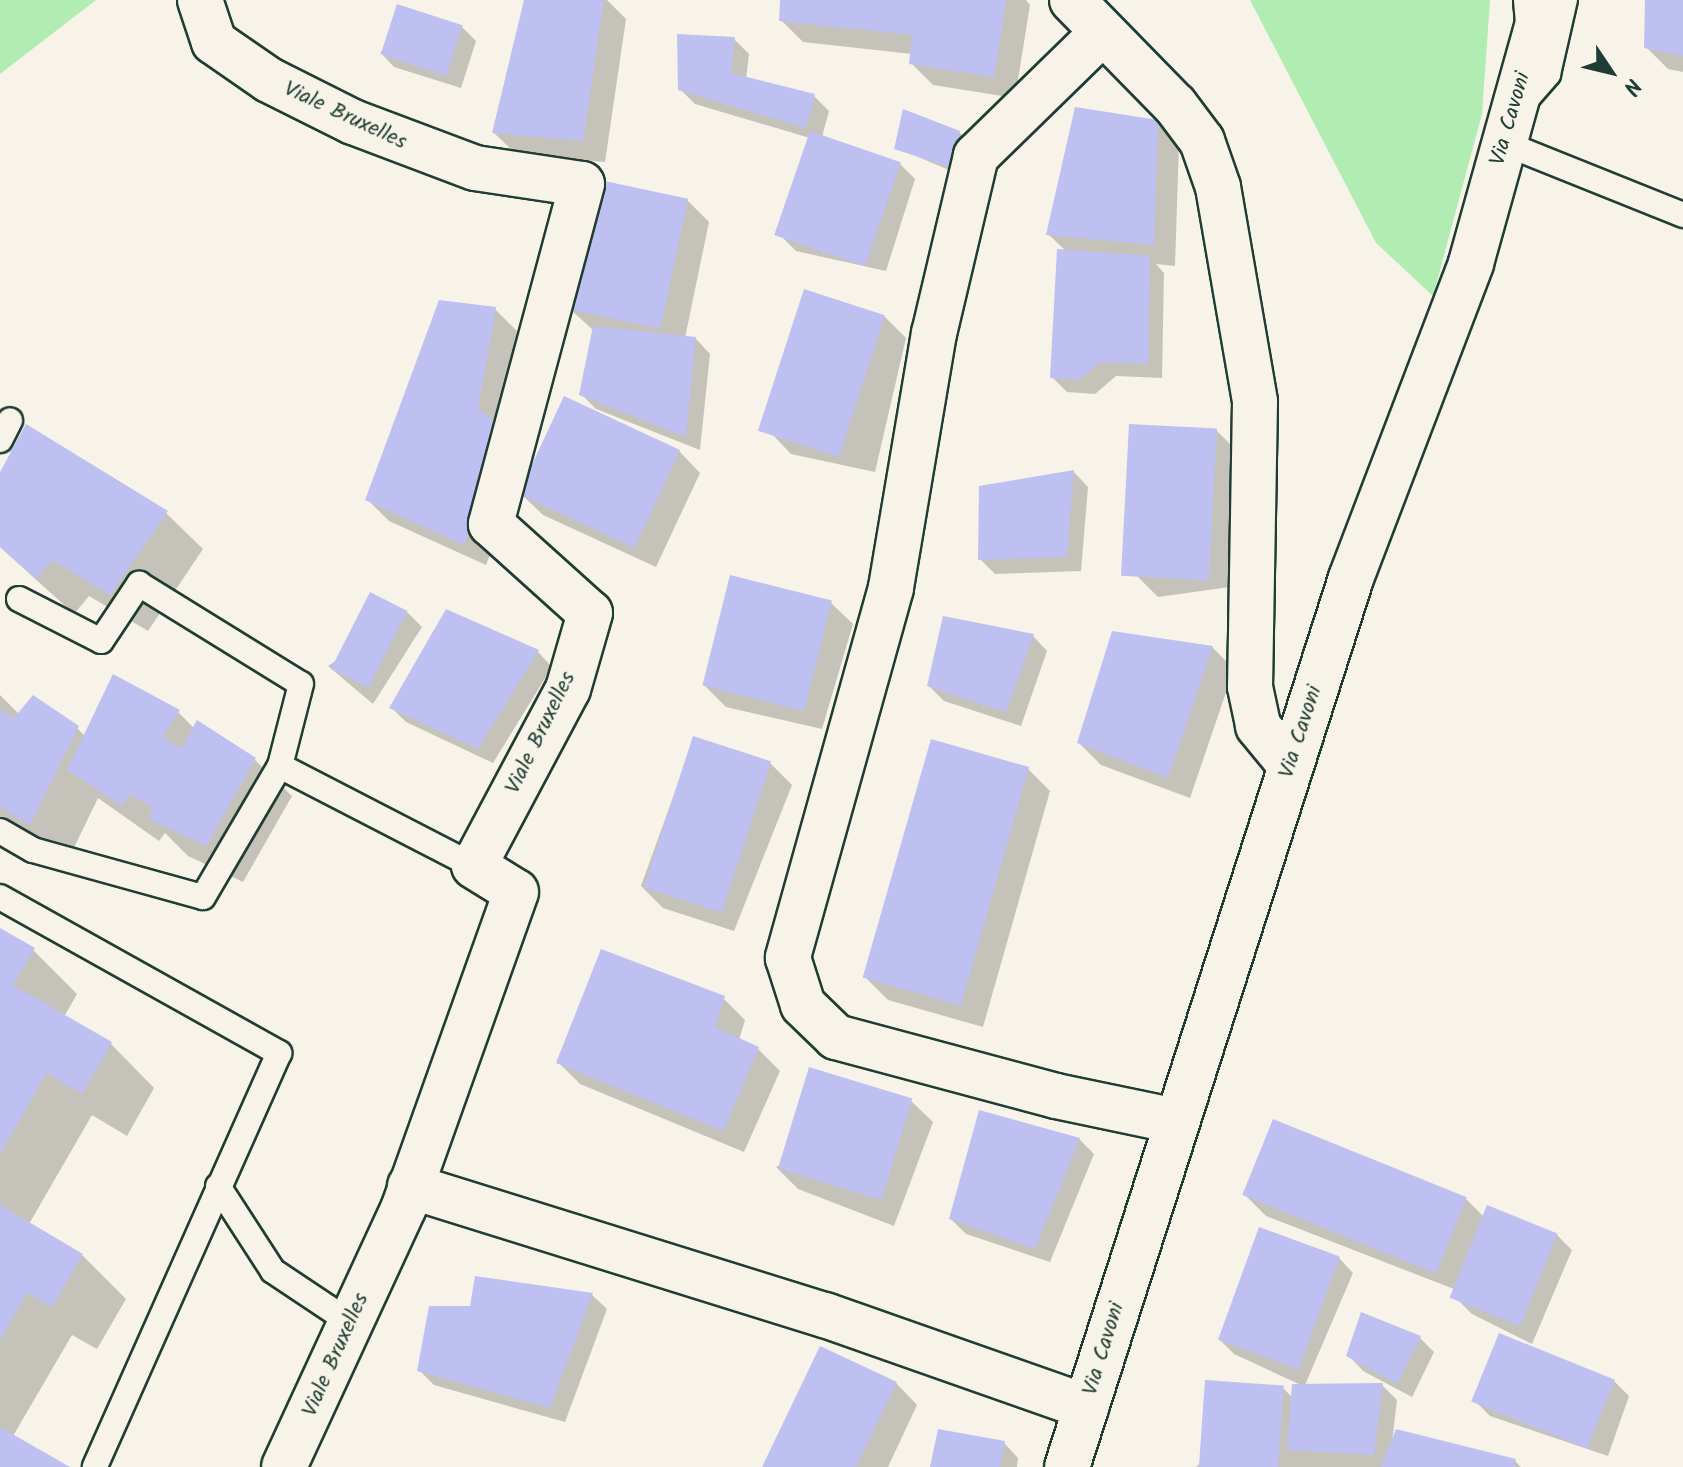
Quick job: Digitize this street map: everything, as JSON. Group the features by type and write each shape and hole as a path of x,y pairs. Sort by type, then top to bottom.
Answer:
{"street":[{"name":"Viale Bruxelles","path":"200,0 214,42 269,80 353,122 475,168 582,184 491,524 590,613 568,689 474,866 516,892 410,1186 284,1467"},
{"path":"1072,0 1101,34 1175,105 1202,141 1218,187 1255,402 1250,687 1258,726 1290,765"},
{"name":"Via Cavoni","path":"1067,1467 1351,578 1471,263 1538,23 1536,0"},
{"path":"1101,34 976,156 934,333 891,588 788,958 803,1005 836,1037 1056,1096 1176,1121"},
{"path":"410,1186 825,1315 1086,1407"}],"lane":[{"path":"1565,0 1548,74 1508,130 1683,215"},
{"path":"0,831 33,850 203,897 280,766 301,684 139,584 101,641 19,599"},
{"path":"280,766 474,866"},
{"path":"0,897 279,1053 95,1467"},
{"path":"218,1186 273,1271 351,1323"}],"green space":[{"path":"0,0 96,0 0,74"},
{"path":"1250,0 1490,0 1482,114 1433,296 1376,243"}],"building":[{"path":"524,0 604,0 583,141 492,133"},
{"path":"780,0 1006,0 994,77 909,64 912,35 779,21"},
{"path":"1645,0 1683,0 1683,56 1644,48"},
{"path":"397,4 463,25 446,76 381,54"},
{"path":"677,34 735,37 731,73 815,94 806,128 678,90"},
{"path":"1075,107 1158,120 1154,245 1046,235"},
{"path":"903,109 960,131 949,167 894,149"},
{"path":"810,131 901,162 865,266 774,235"},
{"path":"595,179 688,199 660,329 567,309"},
{"path":"1057,249 1150,256 1148,364 1101,362 1079,380 1050,378"},
{"path":"804,289 885,315 839,457 758,431"},
{"path":"439,300 496,307 478,409 509,431 464,545 365,500"},
{"path":"593,326 696,337 686,437 579,395"},
{"path":"564,396 680,450 634,548 518,494"},
{"path":"26,424 168,511 110,595 52,560 36,579 0,547 0,472"},
{"path":"1129,424 1217,429 1209,580 1121,576"},
{"path":"1074,470 1067,557 978,560 979,486"},
{"path":"730,575 832,600 804,711 702,686"},
{"path":"370,592 407,611 368,688 331,669"},
{"path":"446,609 539,650 478,749 389,708"},
{"path":"943,616 1034,634 1006,712 927,686"},
{"path":"1112,631 1213,646 1168,778 1077,743"},
{"path":"113,674 180,710 163,737 181,749 197,720 256,758 206,846 149,819 152,806 129,795 122,806 67,770"},
{"path":"33,695 79,726 30,825 0,807 0,709 14,718"},
{"path":"693,736 771,761 722,913 644,887"},
{"path":"931,739 1029,767 961,1006 863,977"},
{"path":"0,928 35,948 13,985 112,1042 82,1094 47,1073 0,1154"},
{"path":"601,949 725,996 715,1027 759,1047 723,1131 556,1063"},
{"path":"809,1067 912,1099 881,1200 778,1168"},
{"path":"979,1110 1080,1138 1035,1249 949,1219"},
{"path":"1273,1119 1467,1197 1436,1273 1242,1195"},
{"path":"0,1205 83,1254 52,1307 27,1293 0,1340"},
{"path":"1487,1205 1557,1233 1520,1326 1450,1298"},
{"path":"1259,1227 1340,1256 1299,1369 1218,1340"},
{"path":"475,1276 593,1293 550,1408 417,1371 429,1306 470,1306"},
{"path":"1361,1312 1421,1336 1397,1384 1346,1356"},
{"path":"1499,1333 1615,1380 1587,1448 1471,1402"},
{"path":"820,1346 897,1382 856,1467 762,1467"},
{"path":"1205,1380 1284,1386 1278,1467 1199,1467"},
{"path":"1383,1383 1374,1455 1287,1450 1292,1384"},
{"path":"0,1427 70,1467 0,1467"},
{"path":"938,1429 1005,1441 1000,1467 930,1467"},
{"path":"1396,1429 1516,1459 1514,1467 1381,1467"}]}
